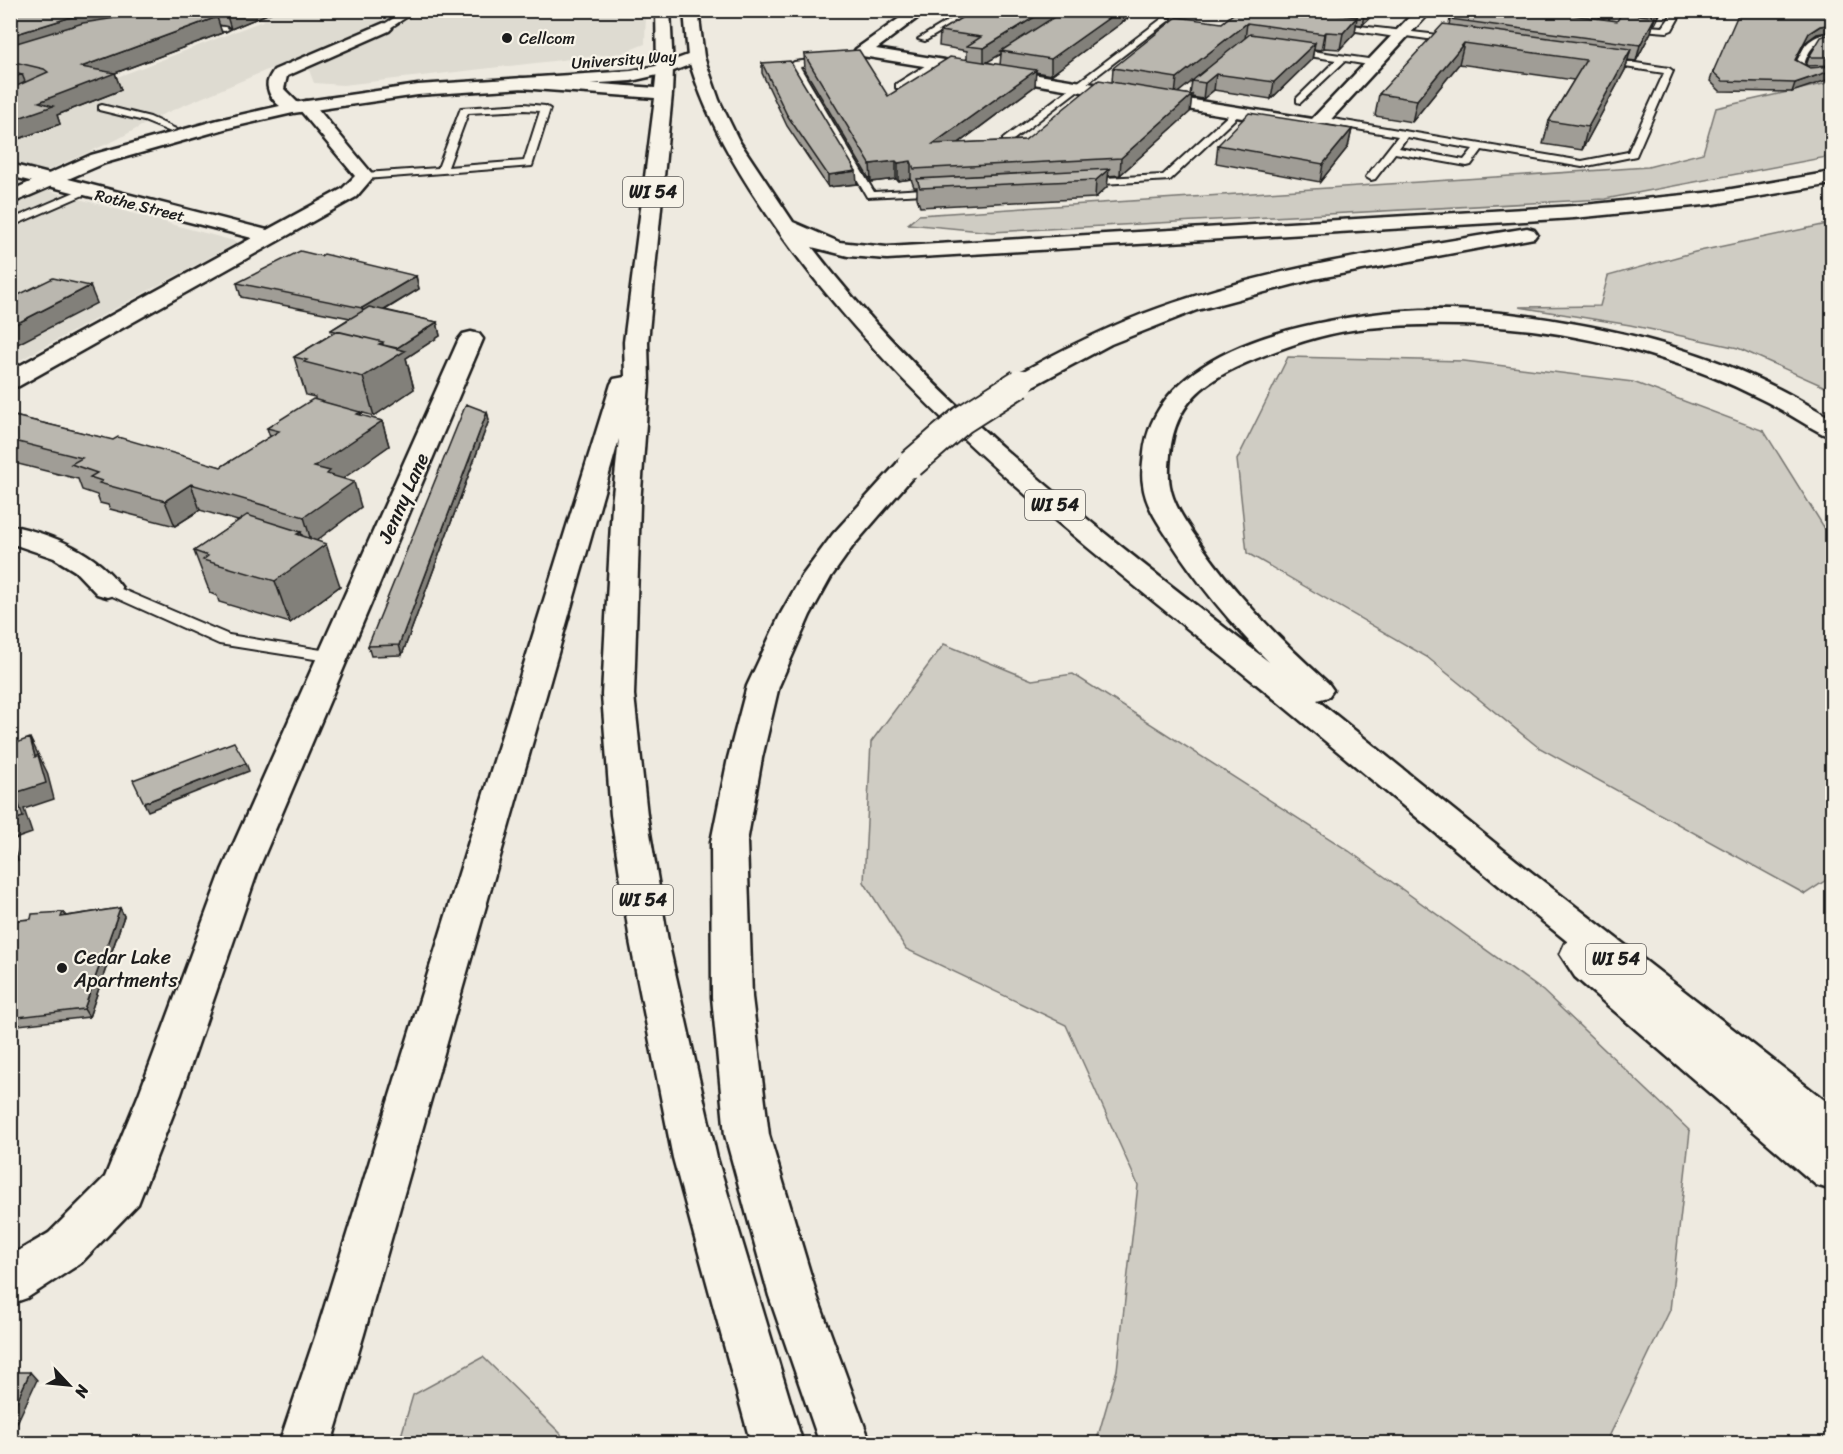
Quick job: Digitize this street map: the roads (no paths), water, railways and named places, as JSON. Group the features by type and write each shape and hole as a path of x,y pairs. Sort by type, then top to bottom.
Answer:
{"main road":[{"name":"WI 54","path":"663,10 664,94 636,342 638,383 626,504 618,695 629,814 649,941 695,1158 777,1443"},
{"name":"WI 54","path":"691,10 696,57 715,110 738,157 813,267 852,314 1010,468 1532,893 1833,1131"},
{"path":"921,10 858,53 934,64 988,68 1078,87 1179,98 1237,112 1318,123 1425,10"},
{"path":"10,381 332,205 349,193 365,176 302,98 275,88 278,77 287,68 384,28"},
{"name":"University Way","path":"647,54 665,61"},
{"name":"University Way","path":"98,159 224,124 302,98 594,80 638,75 665,61 696,57"},
{"path":"302,98 300,72 308,60"},
{"name":"University Way","path":"98,159 127,144 171,129 302,98 382,83 551,65"},
{"path":"520,83 664,94"},
{"path":"10,198 98,159"},
{"name":"Rothe Street","path":"10,170 84,191 270,237"},
{"path":"783,225 810,240 835,248 864,253 887,253 1529,216 1714,198 1833,178"},
{"path":"846,1443 794,1296 747,1135 732,997 729,842 745,758 763,686 795,615 817,576 843,540 911,464 962,420 1020,383 1109,336 1188,306 1258,285 1714,198"},
{"path":"1402,786 1326,699 1266,645 1209,580 1168,515 1156,484 1157,449 1164,419 1172,406 1195,381 1244,351 1289,336 1336,325 1426,318 1479,320 1582,333 1686,359 1771,393 1833,429"},
{"name":"Jenny Lane","path":"10,1282 65,1248 122,1190 160,1094 240,870 471,339"},
{"path":"305,1443 337,1345 536,669 636,342"},
{"path":"10,533 64,552 85,565 107,588"},
{"path":"1532,893 1589,966 1833,1172"}],"lane":[{"path":"384,28 413,10"},
{"path":"922,39 973,10"},
{"path":"1601,23 1609,10"},
{"path":"1623,26 1664,30 1669,28 1679,10"},
{"path":"1006,141 1167,19"},
{"path":"1570,19 1612,25"},
{"path":"185,24 225,29"},
{"path":"1324,24 1462,41"},
{"path":"1833,36 1814,38 1805,48 1798,68 1801,72 1809,73 1833,70"},
{"path":"1278,49 1375,63"},
{"path":"1300,100 1343,58"},
{"path":"837,59 794,65 871,195 954,190"},
{"path":"1318,123 1405,134 1582,164 1632,154 1669,71 1588,59"},
{"path":"899,86 934,64"},
{"path":"365,176 442,170 499,162 528,164 545,109 537,107 510,112 464,110 442,170"},
{"path":"102,108 147,119 171,129"},
{"path":"1072,183 1166,177 1237,112"},
{"path":"1371,177 1405,134"},
{"path":"1392,150 1467,163 1479,147"},
{"path":"10,224 84,191"},
{"path":"107,588 225,640 334,657"}],"place":[{"name":"Cellcom","path":"507,38"},
{"name":"Cedar Lake Apartments","path":"62,968"}]}
